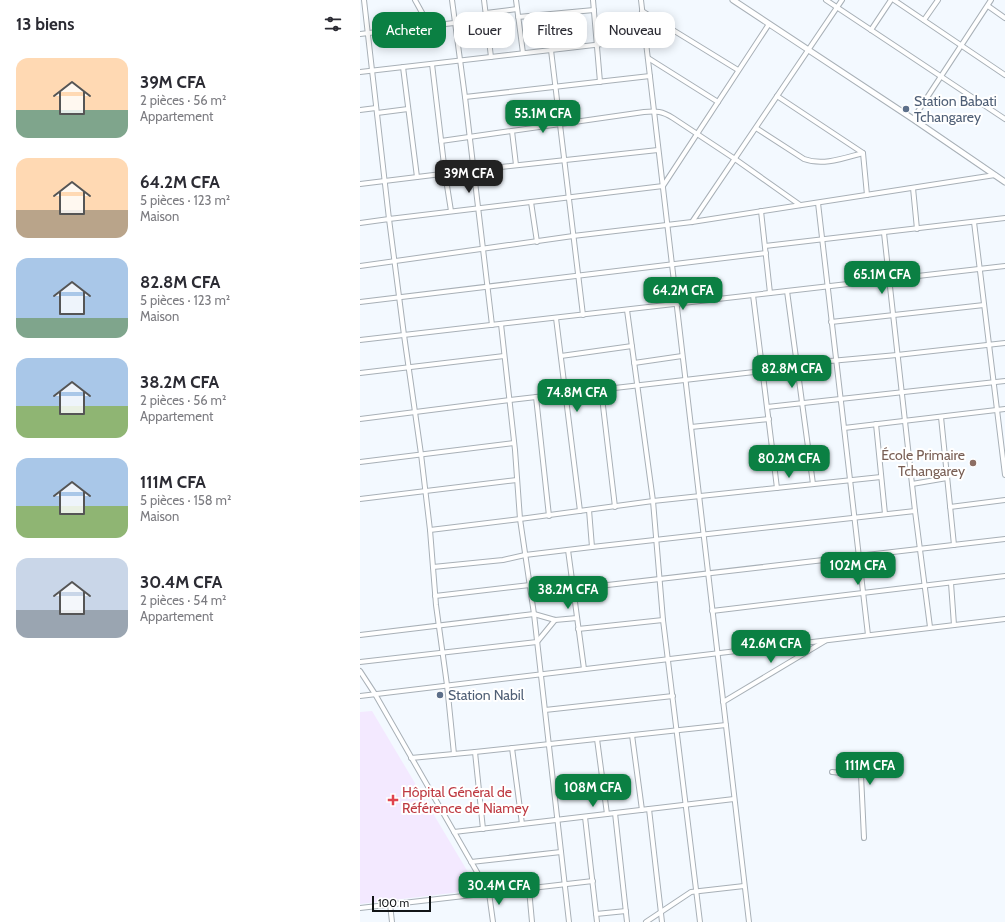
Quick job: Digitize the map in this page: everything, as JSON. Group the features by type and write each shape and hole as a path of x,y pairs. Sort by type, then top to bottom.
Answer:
{"main road":[{"path":"734,0 914,119 1005,182"}],"street":[{"path":"364,0 389,219 421,454 430,530 435,596 440,625 454,754"},
{"path":"415,0 422,12"},
{"path":"446,24 454,23 452,0"},
{"path":"484,0 486,12"},
{"path":"516,0 523,53"},
{"path":"593,0 595,22"},
{"path":"641,0 642,11 738,70"},
{"path":"826,0 1005,120"},
{"path":"692,222 842,0"},
{"path":"871,30 893,0 1005,75"},
{"path":"924,20 938,0"},
{"path":"914,119 991,0"},
{"path":"988,6 1005,18"},
{"path":"494,12 518,9"},
{"path":"518,17 594,10"},
{"path":"663,186 769,24"},
{"path":"360,34 372,33"},
{"path":"360,72 595,46"},
{"path":"459,48 492,325"},
{"path":"490,48 491,57"},
{"path":"597,48 600,82"},
{"path":"647,48 749,922"},
{"path":"551,50 583,315"},
{"path":"648,58 718,102"},
{"path":"432,64 451,212"},
{"path":"403,67 417,177"},
{"path":"465,97 650,76"},
{"path":"777,96 863,153"},
{"path":"360,110 377,111 408,109"},
{"path":"441,141 654,111 664,112 735,159 800,205"},
{"path":"756,128 804,160 811,162 835,160 863,153"},
{"path":"512,131 516,165"},
{"path":"360,184 445,173 658,150"},
{"path":"863,153 867,195"},
{"path":"360,266 573,236 692,222 995,175"},
{"path":"360,223 663,186"},
{"path":"913,188 917,229"},
{"path":"531,202 537,242"},
{"path":"818,203 868,635"},
{"path":"761,211 770,293"},
{"path":"765,246 1005,218"},
{"path":"974,222 997,410 1004,453 1005,475"},
{"path":"884,233 892,315 930,628"},
{"path":"360,302 766,254"},
{"path":"360,340 1005,266"},
{"path":"787,291 813,484"},
{"path":"753,295 777,488"},
{"path":"831,322 984,305"},
{"path":"627,310 653,501 663,620 669,659 700,922"},
{"path":"556,318 580,511"},
{"path":"501,324 518,480 520,519 534,614 569,922"},
{"path":"360,419 763,371 797,364 1005,343"},
{"path":"561,356 632,346"},
{"path":"360,372 504,356"},
{"path":"634,362 682,356"},
{"path":"768,407 1005,381"},
{"path":"601,390 615,507"},
{"path":"536,397 549,516"},
{"path":"844,428 1005,409"},
{"path":"941,417 954,545"},
{"path":"691,427 769,419"},
{"path":"876,424 885,514"},
{"path":"360,462 514,443"},
{"path":"430,530 549,516 653,501 882,476"},
{"path":"912,484 947,478"},
{"path":"360,499 518,480"},
{"path":"950,507 1005,500"},
{"path":"589,510 592,547"},
{"path":"433,567 503,560 525,555 592,547 915,511"},
{"path":"573,589 1005,539"},
{"path":"568,550 584,669"},
{"path":"712,611 1005,576"},
{"path":"951,583 954,625"},
{"path":"435,596 530,585"},
{"path":"360,635 534,614 555,620 577,618"},
{"path":"360,696 1005,619"},
{"path":"360,662 537,642 555,620"},
{"path":"578,629 663,620"},
{"path":"723,702 827,640"},
{"path":"360,671 375,694 489,893 493,922"},
{"path":"545,710 673,696"},
{"path":"412,758 726,725"},
{"path":"632,735 642,810"},
{"path":"597,739 607,814"},
{"path":"512,748 522,824"},
{"path":"475,752 482,829"},
{"path":"832,772 861,775 864,838"},
{"path":"454,832 734,799"},
{"path":"649,809 662,922"},
{"path":"615,813 627,922"},
{"path":"585,817 598,922"},
{"path":"472,862 561,852"},
{"path":"360,908 593,881"},
{"path":"646,922 691,892 744,886"},
{"path":"529,889 532,922"},
{"path":"390,904 392,922"},
{"path":"596,914 626,911"}],"shaded area":[{"name":"Hôpital Général de Référence de Niamey","path":"372,711 478,889 477,890 360,904 360,712"}],"place":[{"name":"Station Babati Tchangarey","path":"906,109"},
{"name":"École Primaire Tchangarey","path":"973,463"},
{"name":"Station Nabil","path":"440,695"},
{"name":"Hôpital Général de Référence de Niamey","path":"393,800"}]}
